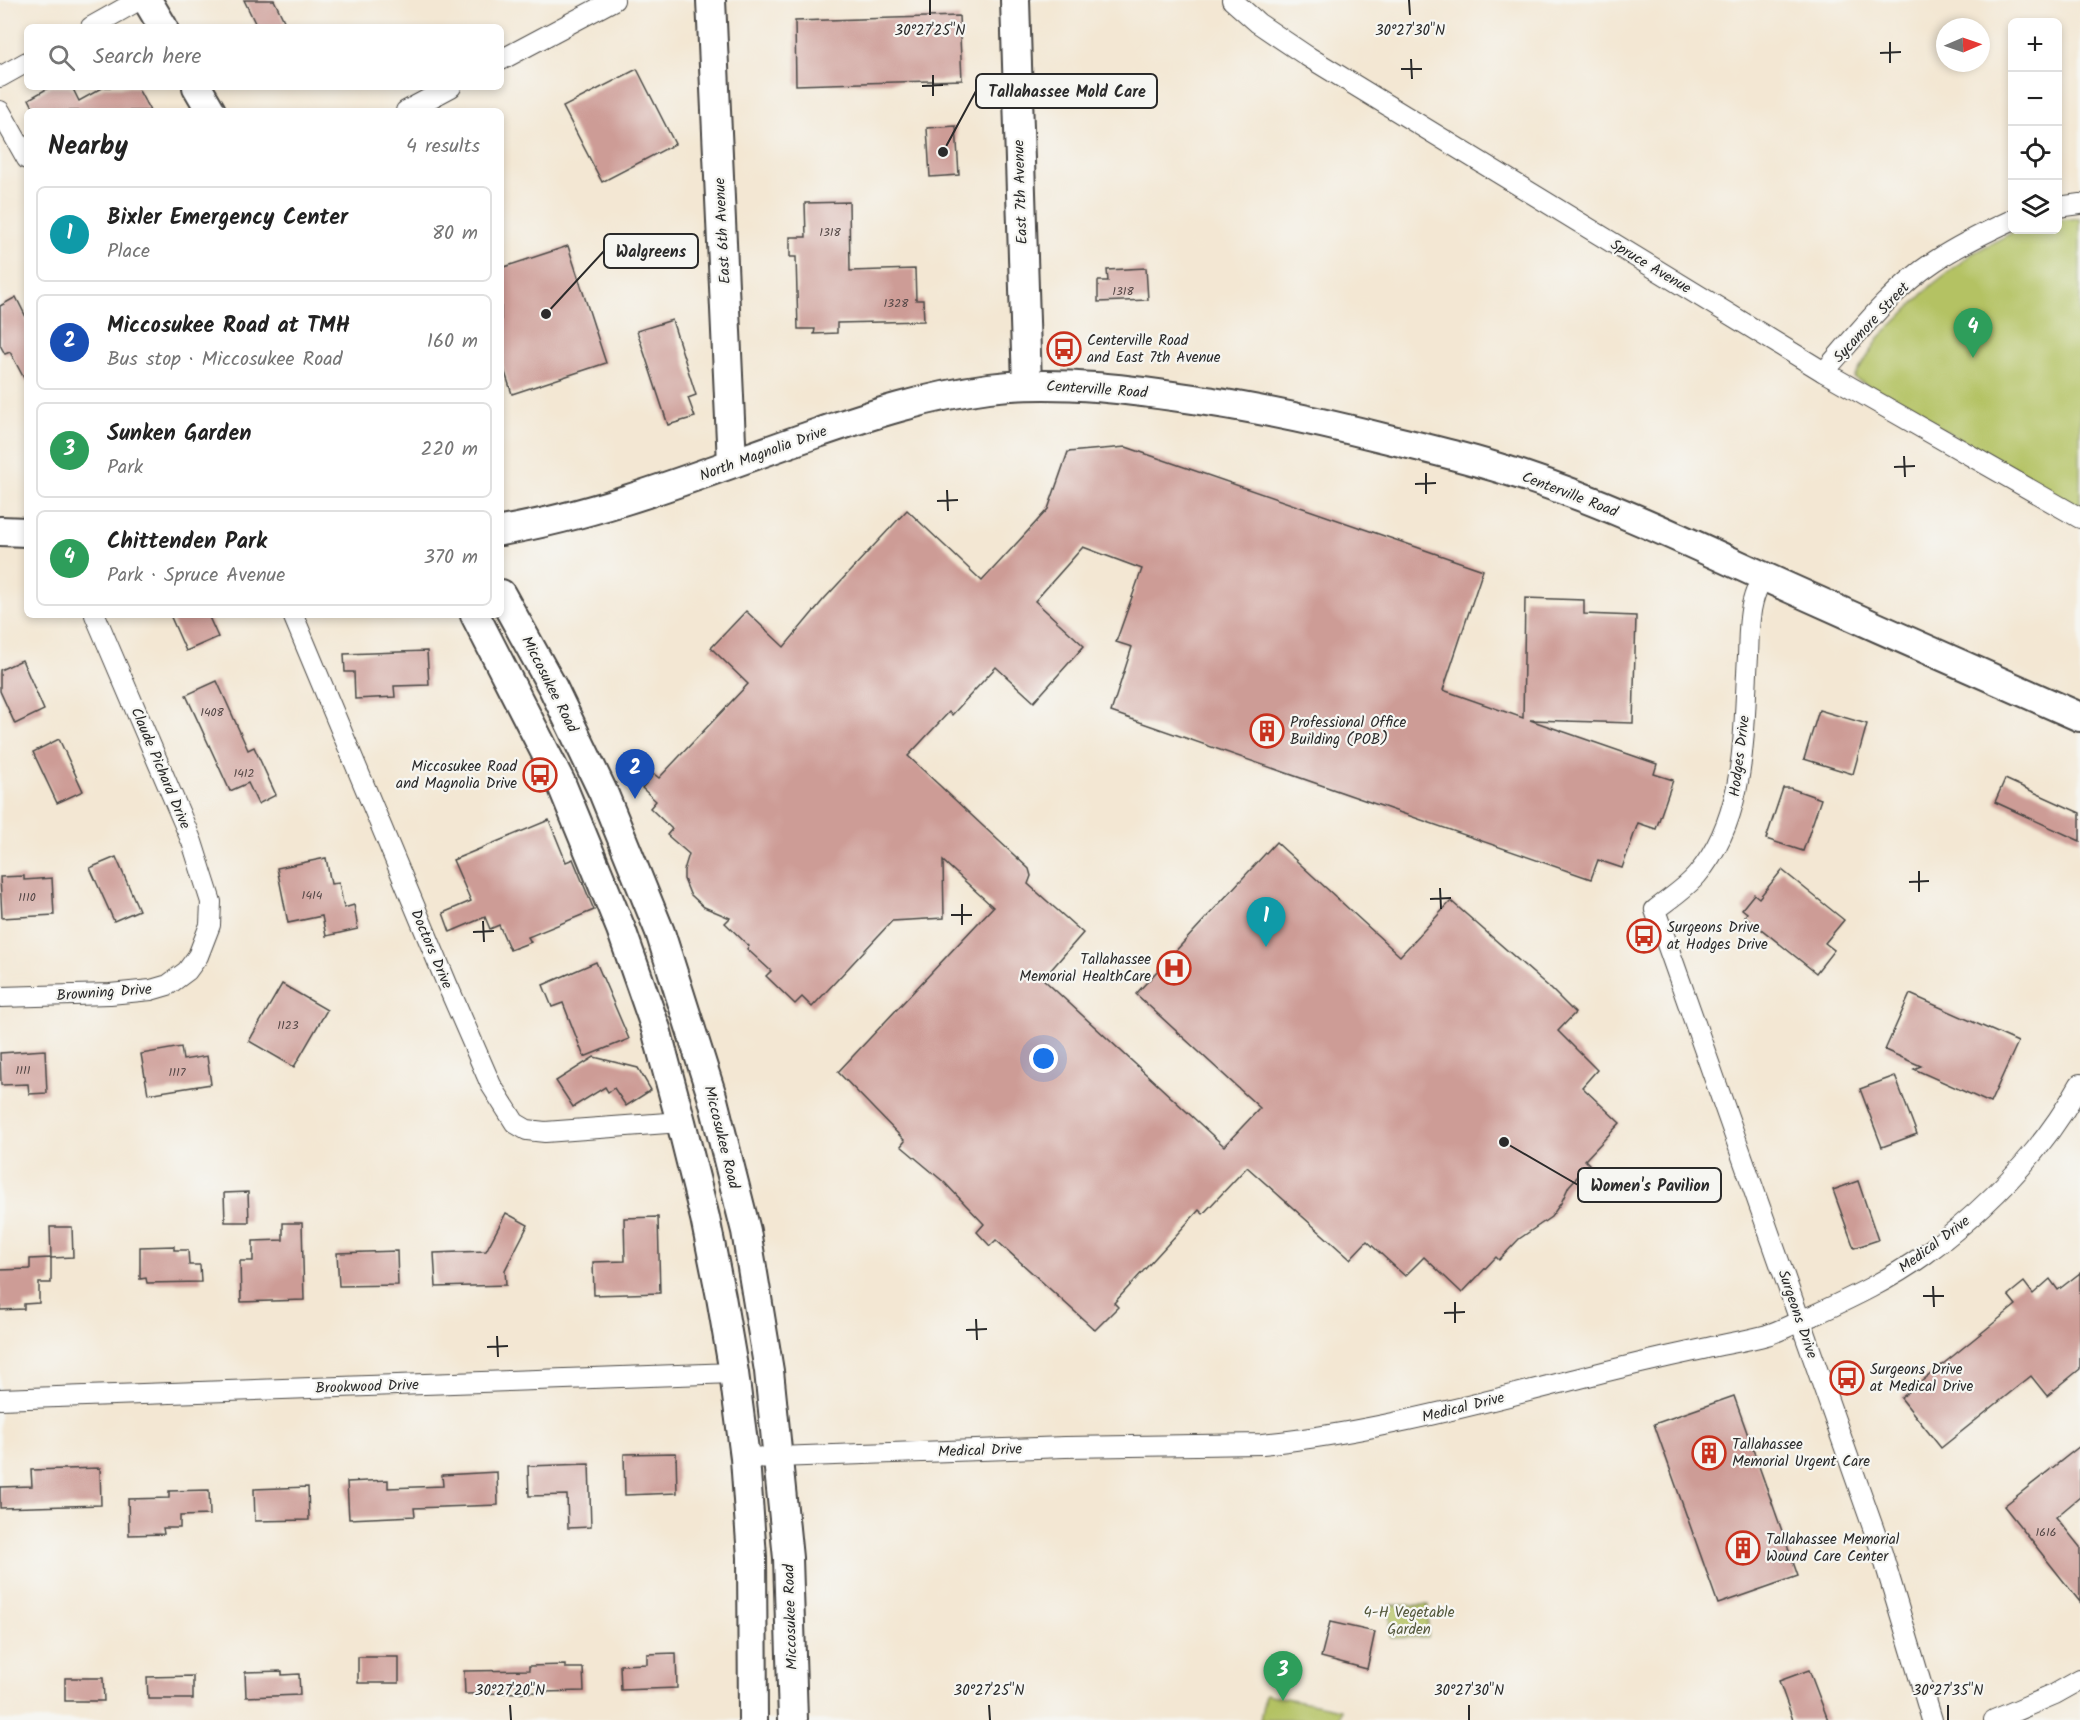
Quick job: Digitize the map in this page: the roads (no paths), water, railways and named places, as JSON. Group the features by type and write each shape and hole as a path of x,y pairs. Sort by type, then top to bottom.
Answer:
{"street":[{"path":"96,24 139,0"},
{"path":"147,0 161,24"},
{"path":"504,58 614,0"},
{"name":"East 6th Avenue","path":"711,0 732,463"},
{"name":"East 7th Avenue","path":"1015,0 1027,385"},
{"name":"Spruce Avenue","path":"1232,0 1258,23 1307,56 1824,372 2080,518"},
{"path":"0,78 24,64"},
{"path":"199,90 209,108"},
{"path":"412,108 445,90"},
{"path":"0,111 24,154"},
{"path":"2062,206 2080,204"},
{"name":"Sycamore Street","path":"1824,372 1876,312 1910,280 1935,261 2008,223"},
{"name":"North Magnolia Drive","path":"504,530 618,501 690,479 900,406 988,388 1027,385"},
{"name":"Centerville Road","path":"1027,385 1088,387 1154,393 1290,415 1449,453 1519,474 1687,540 2080,717"},
{"name":"Hodges Drive","path":"1655,910 1696,876 1713,854 1724,832 1734,802 1742,760 1753,602 1763,576"},
{"name":"Miccosukee Road","path":"504,599 553,688 603,792 660,932 712,1096 746,1231 769,1371 788,1558 793,1720"},
{"name":"Claude Pichard Drive","path":"95,618 192,842 211,902 210,925"},
{"name":"Doctors Drive","path":"294,618 491,1085 515,1123 527,1130 545,1132 681,1122"},
{"path":"477,618 561,783 617,918 656,1029 681,1122 711,1249 734,1373 745,1458 752,1557 753,1720"},
{"name":"Surgeons Drive","path":"1655,910 1882,1552 1932,1720"},
{"name":"Browning Drive","path":"0,997 110,994 151,990 168,985 187,971 198,956 210,925"},
{"name":"Medical Drive","path":"745,1458 1262,1444 1293,1441 1365,1430 1617,1368 1768,1334 1834,1306 1885,1280 1923,1256 2013,1176 2042,1140 2080,1084"},
{"path":"681,1122 697,1128 710,1143 735,1251 753,1276"},
{"name":"Brookwood Drive","path":"0,1399 734,1373"},
{"path":"1994,1720 2055,1694 2080,1680"}],"place":[{"name":"Tallahassee Mold Care","path":"943,152"},
{"name":"Walgreens","path":"546,314"},
{"name":"Centerville Road and East 7th Avenue","path":"1064,349"},
{"name":"Chittenden Park","path":"1973,358"},
{"name":"Professional Office Building (POB)","path":"1267,731"},
{"name":"Miccosukee Road and Magnolia Drive","path":"540,775"},
{"name":"Miccosukee Road at TMH","path":"635,799"},
{"name":"Surgeons Drive at Hodges Drive","path":"1644,936"},
{"name":"Bixler Emergency Center","path":"1266,947"},
{"name":"Tallahassee Memorial HealthCare","path":"1174,968"},
{"name":"Women's Pavilion","path":"1504,1142"},
{"name":"Surgeons Drive at Medical Drive","path":"1847,1378"},
{"name":"Tallahassee Memorial Urgent Care","path":"1709,1453"},
{"name":"Tallahassee Memorial Wound Care Center","path":"1743,1548"},
{"name":"Sunken Garden","path":"1283,1701"}],"park label":[{"name":"4-H Vegetable Garden","path":"1409,1620"}]}
